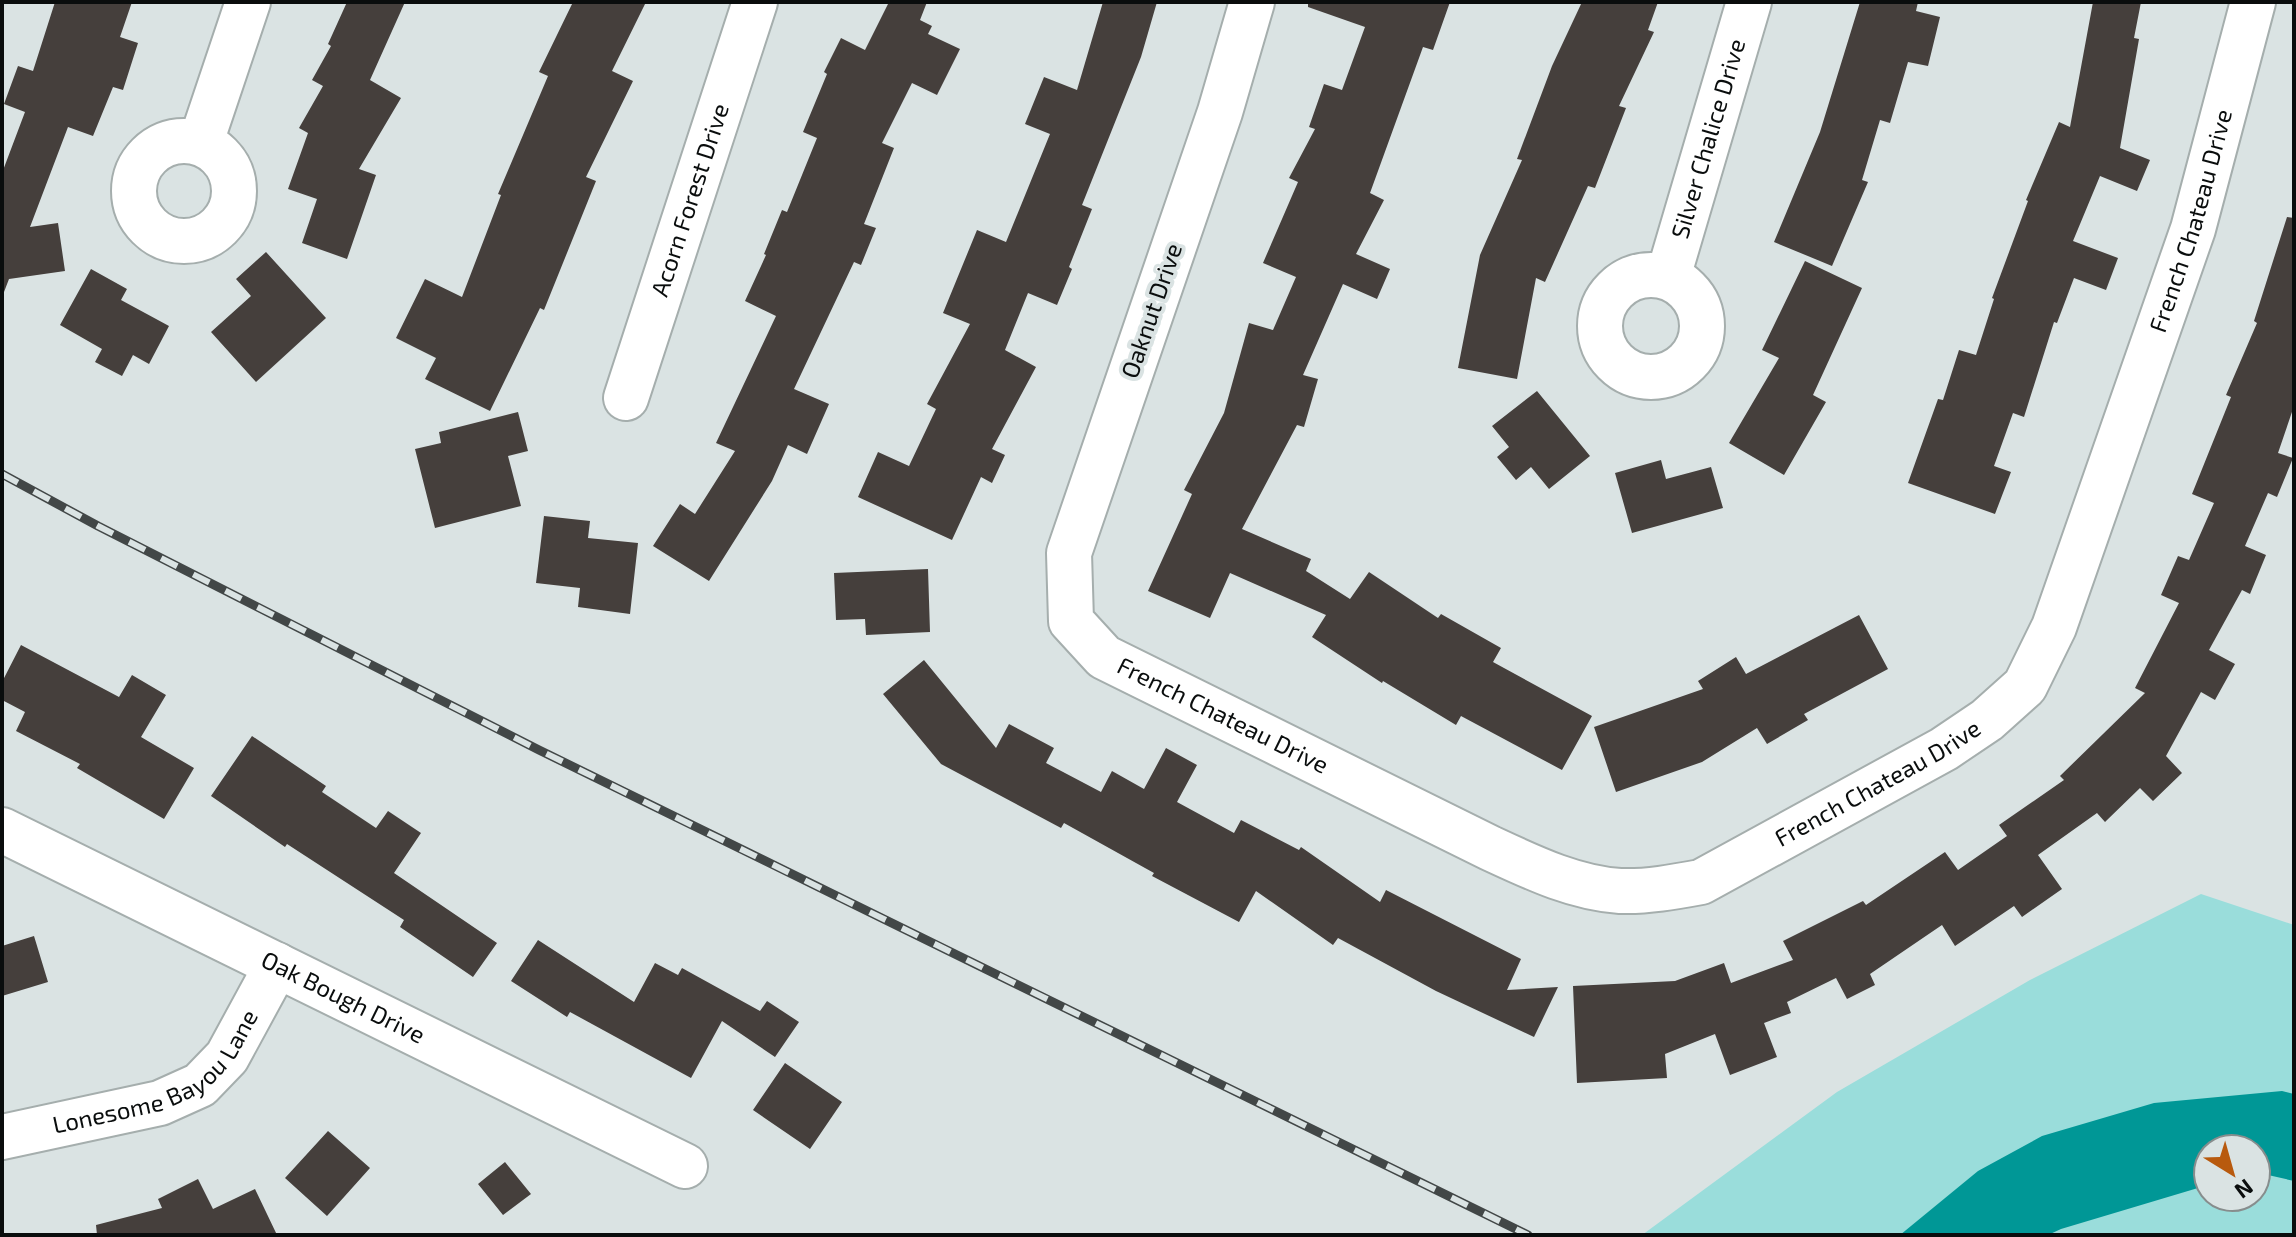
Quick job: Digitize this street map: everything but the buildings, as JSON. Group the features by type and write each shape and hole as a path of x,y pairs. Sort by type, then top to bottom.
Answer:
{"street":[{"path":"201,142 248,2"},
{"name":"Acorn Forest Drive","path":"626,398 755,2"},
{"name":"Oaknut Drive","path":"1071,621 1069,553 1220,112 1252,2"},
{"name":"Silver Chalice Drive","path":"1668,277 1749,2"},
{"name":"French Chateau Drive","path":"1071,621 1104,657 1554,877 1619,891 1664,889 1701,882 1944,749 1987,720 2025,686 2054,627 2193,229 2253,2"},
{"name":"Oak Bough Drive","path":"2,830 685,1166"},
{"name":"Lonesome Bayou Lane","path":"2,1137 160,1103 200,1085 227,1057 277,965"}],"shaded area":[{"path":"2201,894 2294,925 2294,1235 1642,1235 1837,1092 2030,980"},
{"path":"2282,1091 2294,1094 2294,1181 2272,1176 2272,1133 2192,1133 2192,1190 2048,1235 1900,1235 1978,1171 2042,1136 2154,1103"}],"railway":[{"path":"2,474 539,750 1528,1235"}]}
